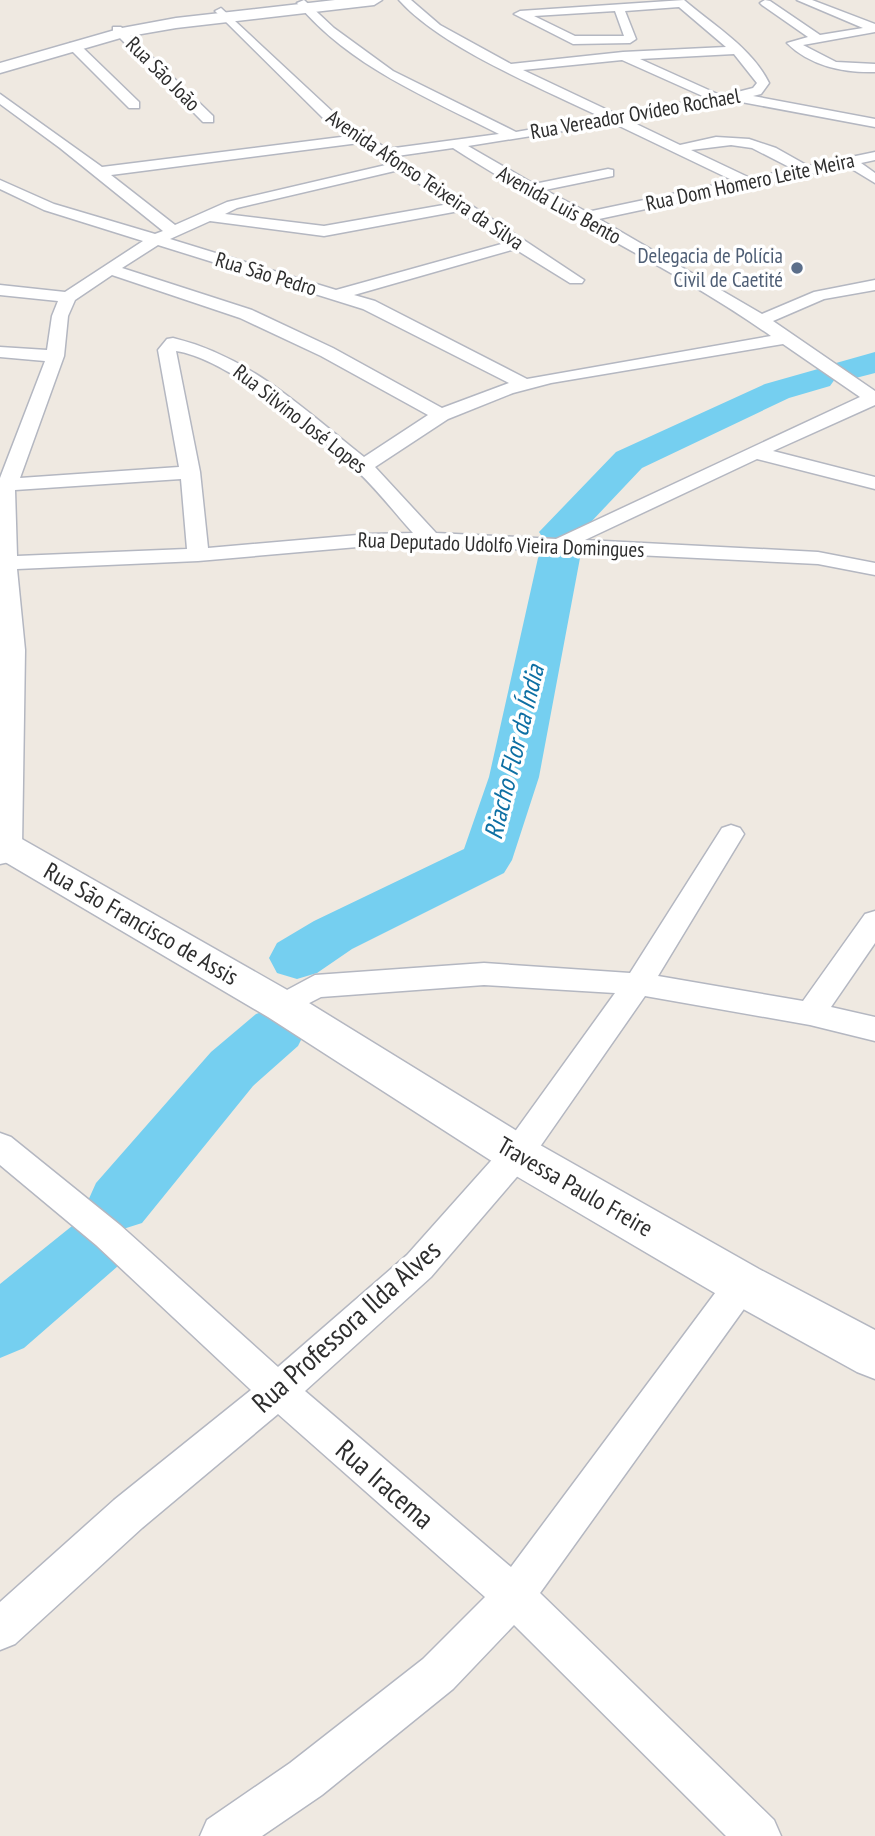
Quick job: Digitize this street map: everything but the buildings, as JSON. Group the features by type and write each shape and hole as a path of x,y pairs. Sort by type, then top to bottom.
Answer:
{"street":[{"path":"304,5 332,0"},
{"path":"0,62 120,31 223,13 374,0"},
{"path":"404,0 436,27 509,68 747,182"},
{"path":"802,0 875,29"},
{"path":"619,9 630,39 571,40 520,14 619,9 679,2"},
{"name":"Rua Vereador Ovídeo Rochael","path":"382,155 514,136 721,100 757,91 763,83 759,74 736,50 679,2"},
{"path":"766,3 817,38"},
{"path":"304,5 330,30 389,75 514,136"},
{"name":"Avenida Afonso Teixeira da Silva","path":"223,13 321,109 359,139 576,280"},
{"path":"875,29 796,41 795,44 817,60 833,67 849,70 875,68"},
{"path":"0,68 120,31"},
{"name":"Rua São João","path":"120,31 208,120"},
{"path":"587,41 602,58"},
{"path":"74,46 134,105"},
{"path":"509,68 623,56 736,50"},
{"path":"623,56 721,100"},
{"path":"736,97 875,123"},
{"path":"0,99 173,231"},
{"path":"98,172 359,139"},
{"path":"678,149 719,140 751,141 804,170"},
{"name":"Avenida Luis Bento","path":"457,145 501,173 762,320 874,399"},
{"name":"Rua Dom Homero Leite Meira","path":"585,218 875,156"},
{"path":"849,161 875,179"},
{"path":"3,849 7,650 3,564 5,477 55,356 60,316 68,298 155,240 207,215 261,197 400,166"},
{"path":"532,189 608,173"},
{"name":"Rua São Pedro","path":"0,184 49,207 390,314 524,384"},
{"path":"207,215 324,231 463,206"},
{"path":"336,295 517,244"},
{"path":"108,270 246,314 327,352 441,415"},
{"path":"762,320 820,295 875,285"},
{"path":"0,290 68,298"},
{"path":"363,466 441,415 524,384 787,338"},
{"name":"Rua Silvino José Lopes","path":"190,472 167,350 173,344 221,359 259,383 363,466 430,539"},
{"path":"0,352 55,356"},
{"path":"558,545 874,399"},
{"path":"757,453 875,483"},
{"path":"5,477 190,472 198,555"},
{"name":"Rua Deputado Udolfo Vieira Domingues","path":"3,564 198,555 329,542 430,539 818,558 875,569"},
{"name":"Rua Professora Ilda Alves","path":"0,1629 128,1514 278,1391 419,1266 517,1154 638,984 731,834"},
{"name":"Rua São Francisco de Assis","path":"3,849 282,1006"},
{"path":"810,1014 875,921"},
{"path":"282,1006 315,986 484,974 638,984 810,1014 875,1029"},
{"name":"Travessa Paulo Freire","path":"282,1006 517,1154 742,1284 875,1356"},
{"name":"Rua Iracema","path":"0,1146 108,1235 278,1391 514,1596 758,1836"},
{"path":"223,1836 306,1779 439,1674 514,1596 742,1284"}],"waterway":[{"name":"Riacho Flor da Índia","path":"848,370 875,362"},
{"name":"Riacho Flor da Índia","path":"559,532 629,460 777,391 818,379"},
{"name":"Riacho Flor da Índia","path":"297,958 333,935 486,860 514,777 559,558"},
{"name":"Riacho Flor da Índia","path":"119,1203 232,1069 277,1030"},
{"name":"Riacho Flor da Índia","path":"0,1326 95,1246"}],"place":[{"name":"Delegacia de Polícia Civil de Caetité","path":"797,268"}]}
